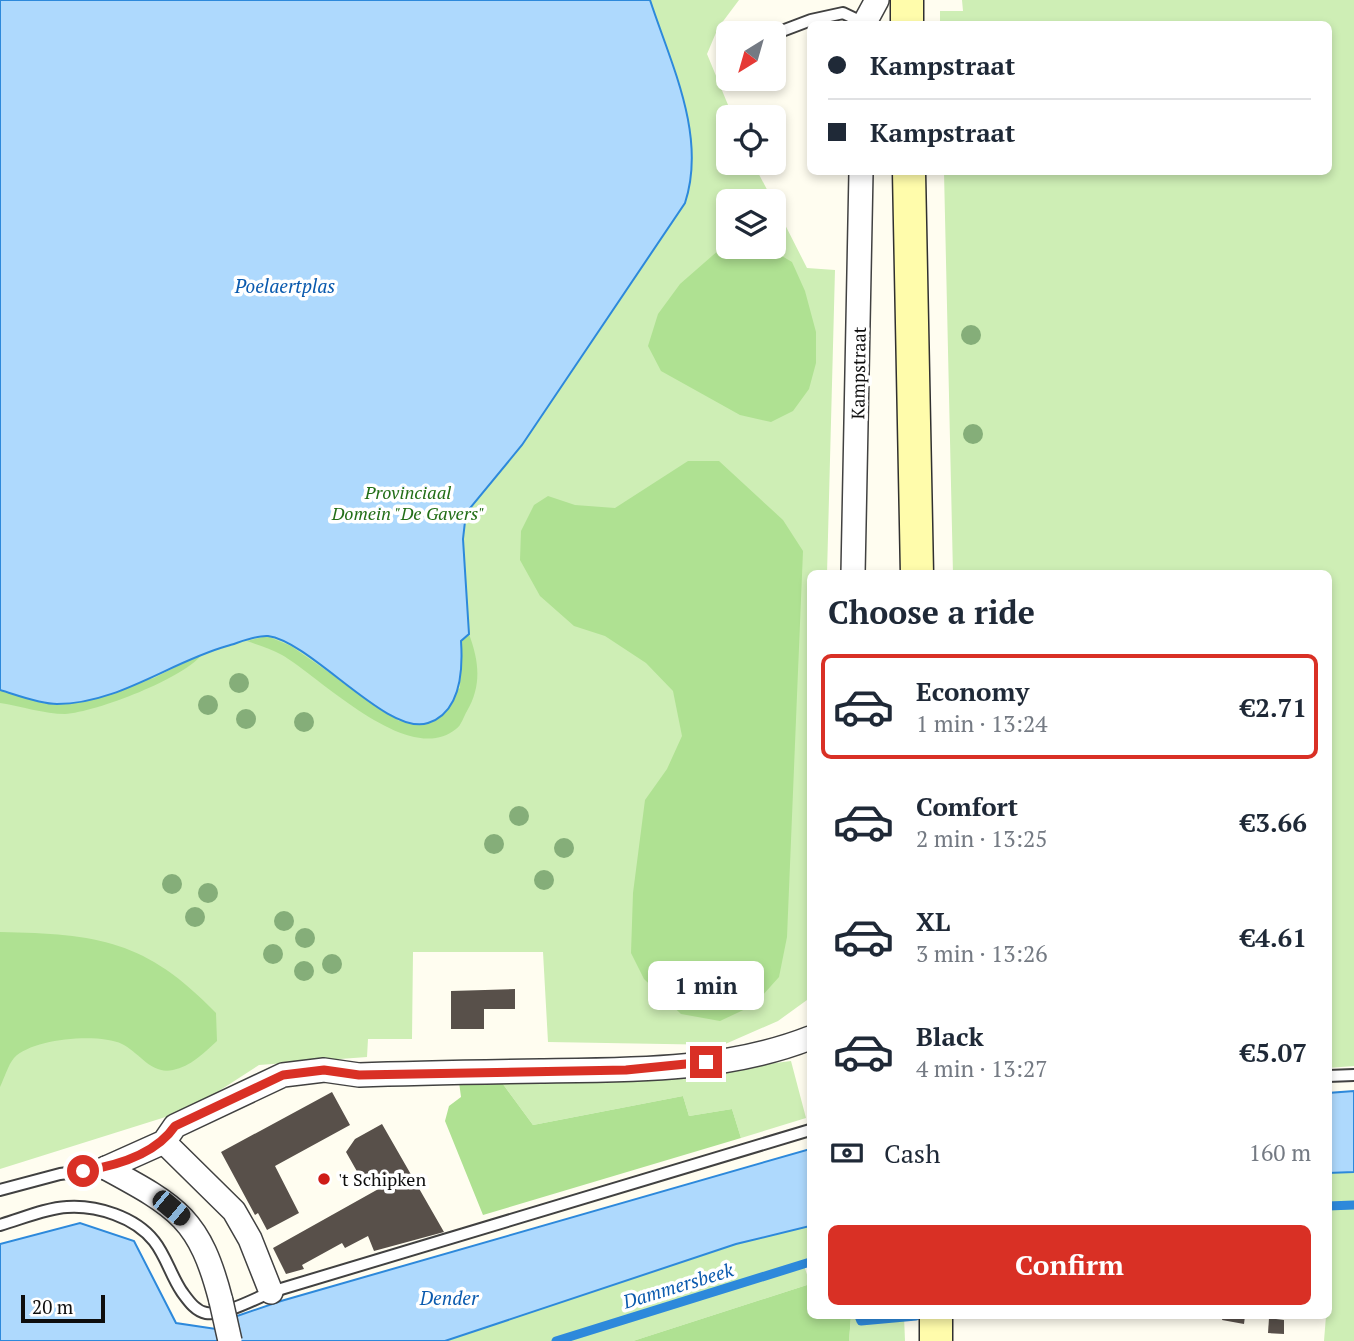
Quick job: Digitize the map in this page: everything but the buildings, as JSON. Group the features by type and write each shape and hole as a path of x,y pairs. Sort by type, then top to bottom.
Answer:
{"street":[{"path":"866,21 877,0"},
{"path":"907,0 907,21"},
{"name":"Kampstraat","path":"853,570 861,175"},
{"path":"909,175 917,570"},
{"path":"106,1168 164,1142 175,1126 283,1075 324,1070 359,1075 626,1070 733,1060 773,1052 807,1039"},
{"path":"164,1142 234,1211 250,1239 271,1292"},
{"path":"106,1168 158,1196 185,1219 202,1241 221,1301 230,1341"},
{"path":"936,1319 936,1341"}],"lane":[{"path":"808,21 843,13 858,21"},
{"path":"786,29 807,22"},
{"path":"1332,1076 1354,1075"},
{"path":"0,1225 67,1207 95,1210 127,1219 141,1227 156,1243 176,1284 192,1306 206,1313 239,1307 271,1292 807,1131"},
{"path":"0,1190 60,1174 106,1168"}],"green space":[{"name":"Provinciaal Domein \"De Gavers\"","path":"0,0 739,0 723,21 716,21 716,33 707,54 716,76 716,91 722,91 728,105 716,105 716,175 759,175 767,189 716,189 716,259 786,259 786,227 807,268 835,270 827,570 807,570 807,1000 778,1021 723,1045 548,1042 543,952 413,952 412,1039 368,1039 367,1057 259,1065 191,1109 0,1169"},
{"path":"962,0 1354,0 1354,1066 1332,1068 1332,570 953,570 944,175 1332,175 1332,21 940,21 940,11 963,11"},
{"path":"716,252 716,259 786,258 792,262 805,291 816,332 816,363 809,389 793,411 771,422 740,415 661,371 648,346 658,314 680,284"},
{"path":"688,461 719,461 783,520 803,551 787,937 779,977 754,1005 720,1021 681,1014 644,979 631,953 633,893 645,800 667,769 682,736 673,691 646,663 605,636 574,626 540,596 520,560 521,531 534,505 548,496 575,505 615,508"},
{"path":"469,634 477,663 475,692 458,728 437,738 414,737 390,729 341,698 282,655 247,641 267,636 291,646 399,721 460,688 461,641"},
{"path":"203,653 179,673 160,683 79,712 57,714 0,703 0,690 55,704 154,678"},
{"path":"0,932 93,939 143,956 191,989 216,1013 217,1041 191,1062 165,1071 152,1066 122,1044 112,1041 83,1038 50,1042 23,1051 14,1058 0,1087"},
{"path":"791,1061 806,1118 741,1138 732,1109 689,1116 683,1096 533,1125 500,1080 686,1075"},
{"path":"500,1080 533,1125 683,1096 689,1116 732,1109 741,1138 483,1215 445,1121 449,1106 461,1097 459,1082"},
{"path":"1354,1172 1354,1341 1324,1341 1326,1319 1332,1319 1332,1173"},
{"path":"807,1227 807,1261 803,1262 807,1285 633,1341 445,1341 736,1244"},
{"path":"807,1285 807,1319 851,1319 849,1341 633,1341"},
{"path":"851,1319 904,1319 905,1341 849,1341"}],"water":[{"name":"Poelaertplas","path":"0,0 650,0 684,100 689,126 691,178 685,203 522,445 466,513 463,539 469,634 461,641 458,689 447,710 439,718 428,723 411,724 392,716 306,654 286,642 268,636 206,653 123,690 79,702 43,703 0,690"},
{"path":"1354,1091 1354,1172 1332,1173 1332,1093"},
{"name":"Dender","path":"807,1150 807,1227 736,1244 445,1341 0,1341 0,1244 80,1223 134,1241 176,1323 216,1329 237,1324 237,1316"}],"waterway":[{"name":"Dammersbeek","path":"1332,1206 1354,1205"},
{"name":"Dammersbeek","path":"556,1341 807,1263"},
{"name":"Dammersbeek","path":"860,1319 883,1319"}],"place":[{"name":"'t Schipken","path":"324,1179"}],"route":[{"path":"83,1171 106,1168 164,1142 175,1126 283,1075 324,1070 359,1075 626,1070 706,1062"}]}
